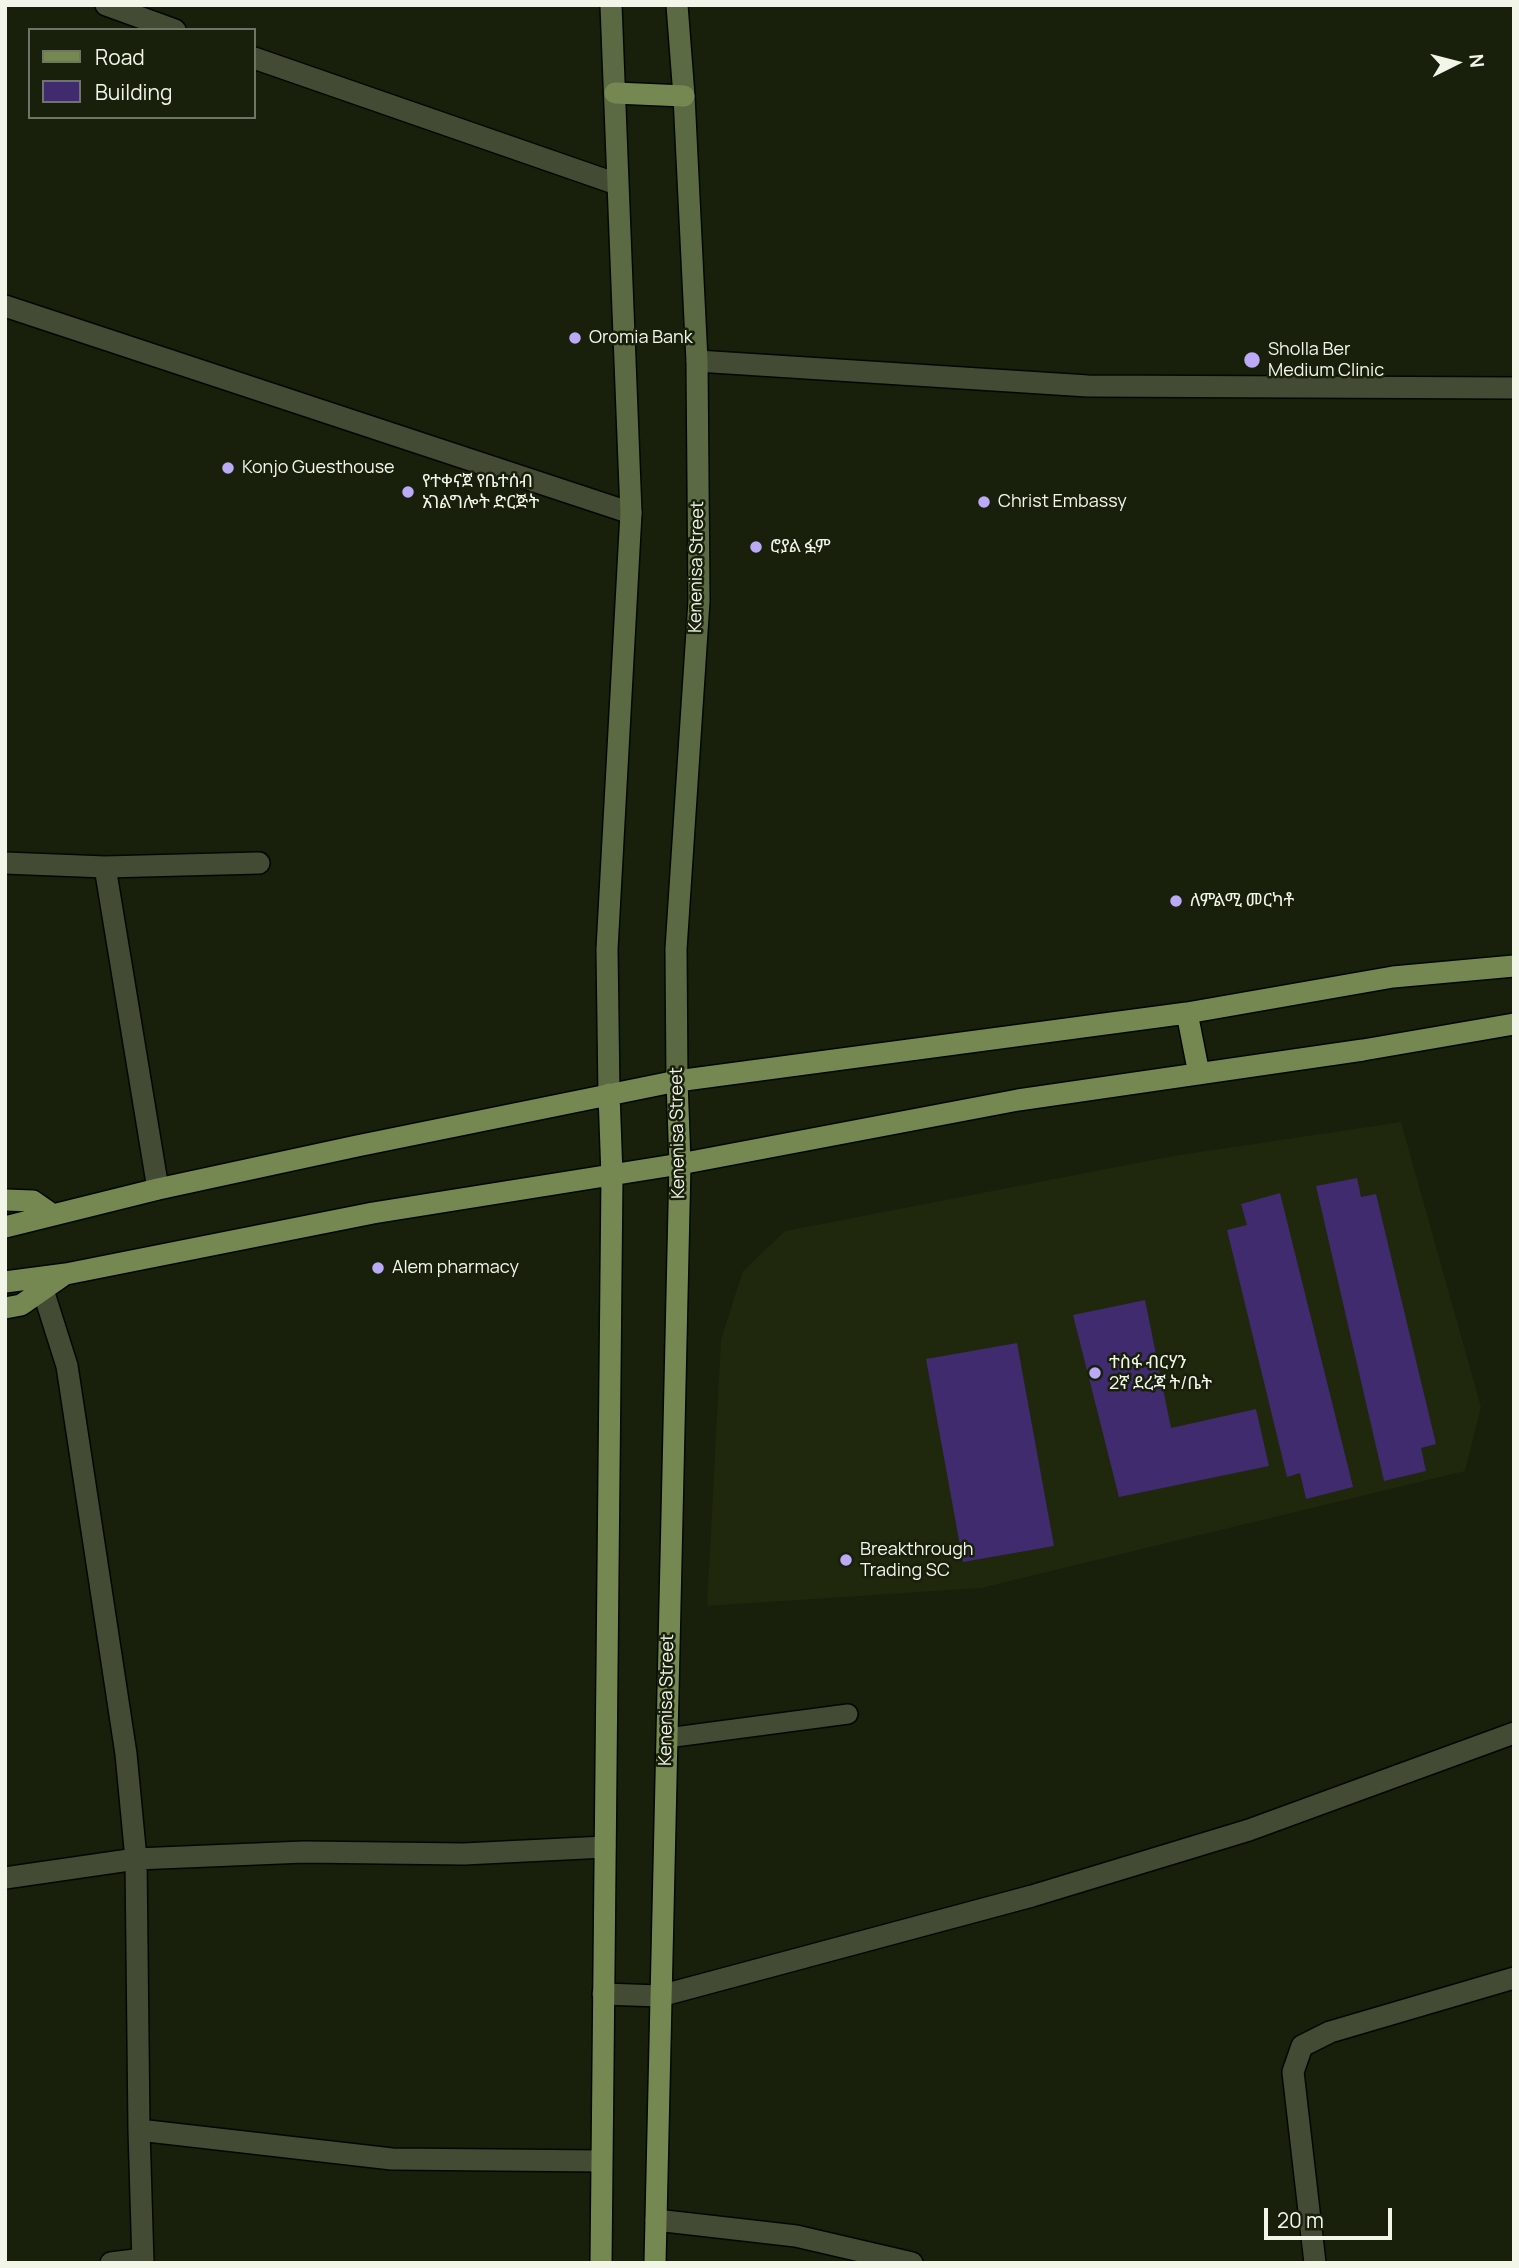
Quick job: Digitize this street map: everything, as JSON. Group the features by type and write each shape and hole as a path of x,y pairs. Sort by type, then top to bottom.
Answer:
{"main road":[{"path":"601,2263 612,1176 607,949 631,513 611,5"},
{"name":"Kenenisa Street","path":"655,2263 680,1164 676,949 699,601 697,361 677,5"},
{"path":"615,93 684,96"},
{"path":"5,1227 158,1189 677,1081 1187,1013 1393,977 1514,966"},
{"path":"1187,1013 1199,1074"},
{"path":"5,1282 66,1274 373,1213 680,1164 1018,1100 1363,1050 1514,1024"},
{"path":"5,1200 33,1201 53,1215"},
{"path":"5,1308 21,1305 66,1274"}],"street":[{"path":"106,5 169,28"},
{"path":"256,59 617,184"},
{"path":"5,306 631,513"},
{"path":"697,361 1088,386 1514,388"},
{"path":"5,863 105,867 259,863"},
{"path":"105,867 158,1189"},
{"path":"43,1290 67,1366 126,1754 136,1859 139,2130 144,2261 111,2263"},
{"path":"603,1994 660,1996 1032,1896 1249,1830 1514,1733"},
{"path":"5,1878 136,1859 304,1852 464,1854 605,1847"},
{"path":"1315,2263 1293,2072 1302,2046 1330,2032 1514,1978"},
{"path":"139,2130 393,2159 601,2161"},
{"path":"656,2220 796,2236 912,2263"}],"lane":[{"path":"667,1738 848,1714"}],"shaded area":[{"name":"ተስፋ ብርሃን 2ኛ ደረጃ ት/ቤት","path":"1401,1122 1481,1407 1465,1471 981,1588 707,1606 721,1339 743,1271 785,1231 1173,1156"}],"building":[{"path":"1357,1178 1361,1197 1376,1194 1436,1444 1421,1448 1426,1471 1384,1481 1316,1186"},
{"path":"1280,1193 1353,1487 1306,1499 1300,1473 1287,1477 1227,1230 1247,1225 1241,1204"},
{"path":"1145,1300 1171,1428 1256,1409 1269,1466 1119,1497 1073,1315"},
{"path":"1017,1343 1054,1546 963,1562 926,1359"}],"place":[{"name":"Oromia Bank","path":"575,338"},
{"name":"Sholla Ber Medium Clinic","path":"1252,360"},
{"name":"Konjo Guesthouse","path":"228,468"},
{"name":"የተቀናጀ የቤተሰብ አገልግሎት ድርጅት","path":"408,492"},
{"name":"Christ Embassy","path":"984,502"},
{"name":"ሮያል ፏም","path":"756,547"},
{"name":"ለምልሚ መርካቶ","path":"1176,901"},
{"name":"Alem pharmacy","path":"378,1268"},
{"name":"ተስፋ ብርሃን 2ኛ ደረጃ ት/ቤት","path":"1095,1373"},
{"name":"Breakthrough Trading SC","path":"846,1560"}]}
